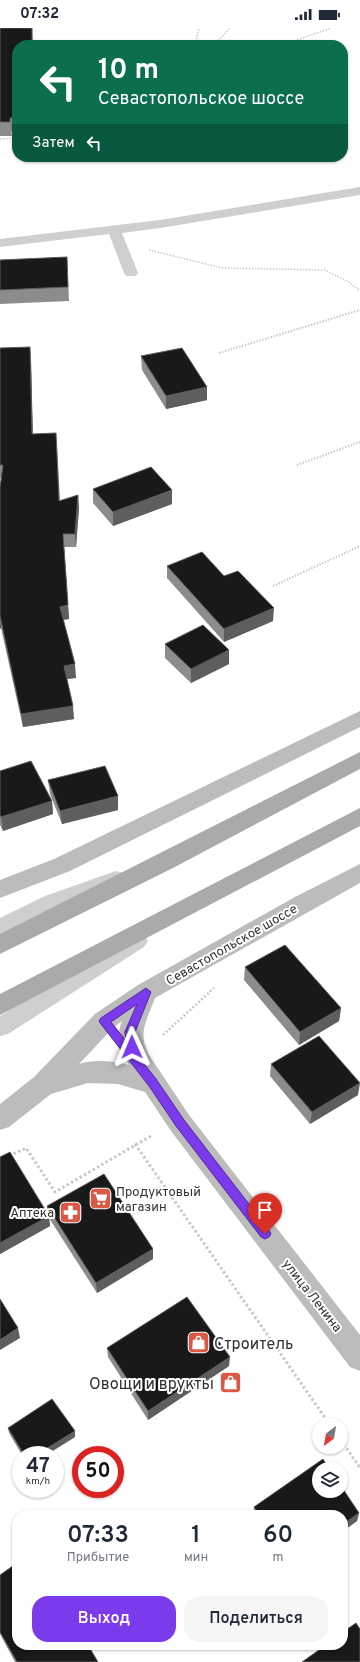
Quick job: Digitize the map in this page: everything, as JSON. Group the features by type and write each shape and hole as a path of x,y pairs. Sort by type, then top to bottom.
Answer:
{"main road":[{"path":"0,890 62,865 360,718"},
{"path":"0,945 165,862 360,760"},
{"path":"0,1005 360,816"},
{"name":"Севастопольское шоссе","path":"0,1119 43,1085 104,1021 146,992 303,903 360,873"},
{"name":"улица Ленина","path":"146,992 130,1032 132,1047 153,1083 180,1123 360,1357"},
{"path":"104,1021 153,1083"},
{"path":"43,1085 88,1072 118,1073 153,1083"}],"lane":[{"path":"0,243 114,229 360,191"},
{"path":"114,229 131,273"},
{"path":"0,928 52,902 165,862"},
{"path":"0,1027 205,898"}],"path":[{"path":"197,40 200,28"},
{"path":"219,40 230,28"},
{"path":"297,40 331,28"},
{"path":"0,139 12,138"},
{"path":"114,229 135,246 222,268 325,270 349,282 360,291"},
{"path":"220,353 360,310"},
{"path":"297,466 360,442"},
{"path":"273,586 360,546"},
{"path":"162,1036 219,984"},
{"path":"6,1157 26,1148 54,1192 135,1144 180,1123"},
{"path":"135,1144 325,1418"},
{"path":"348,1450 360,1468"}],"building":[{"path":"0,28 32,28 32,40 12,40 12,118 10,118 10,122 0,122"},
{"path":"67,257 68,287 0,290 0,260"},
{"path":"30,347 32,434 56,433 59,501 78,495 75,534 63,534 68,605 60,607 75,664 64,666 73,706 21,714 0,616 0,487 3,465 0,465 0,348"},
{"path":"182,348 207,387 166,396 141,356"},
{"path":"151,467 172,490 113,512 93,489"},
{"path":"202,552 224,576 238,571 274,608 224,629 167,566"},
{"path":"203,625 229,650 191,669 165,644"},
{"path":"31,761 52,801 1,817 0,771"},
{"path":"105,766 118,796 60,811 48,780"},
{"path":"285,945 341,1008 300,1032 245,967"},
{"path":"319,1036 360,1083 312,1112 271,1064"},
{"path":"10,1152 49,1216 0,1243 0,1157"},
{"path":"104,1174 153,1249 96,1283 47,1206"},
{"path":"187,1297 230,1357 148,1411 107,1348"},
{"path":"0,1299 18,1328 0,1340"},
{"path":"52,1399 75,1431 51,1446 19,1446 8,1428"},
{"path":"312,1467 312,1498 348,1498 348,1496 359,1513 348,1521 348,1510 256,1510 254,1507"},
{"path":"12,1567 12,1650 91,1650 98,1662 17,1662 0,1632 0,1575"},
{"path":"356,1623 360,1629 360,1662 302,1662 319,1650 348,1650 348,1629"}],"place":[{"name":"Продуктовый магазин","path":"101,1198"},
{"name":"Аптека","path":"70,1212"},
{"name":"Строитель","path":"199,1343"},
{"name":"Овощи и врукты","path":"230,1383"}],"route":[{"path":"132,1047 130,1032 146,992 104,1021 153,1083 180,1123 265,1234"}]}
